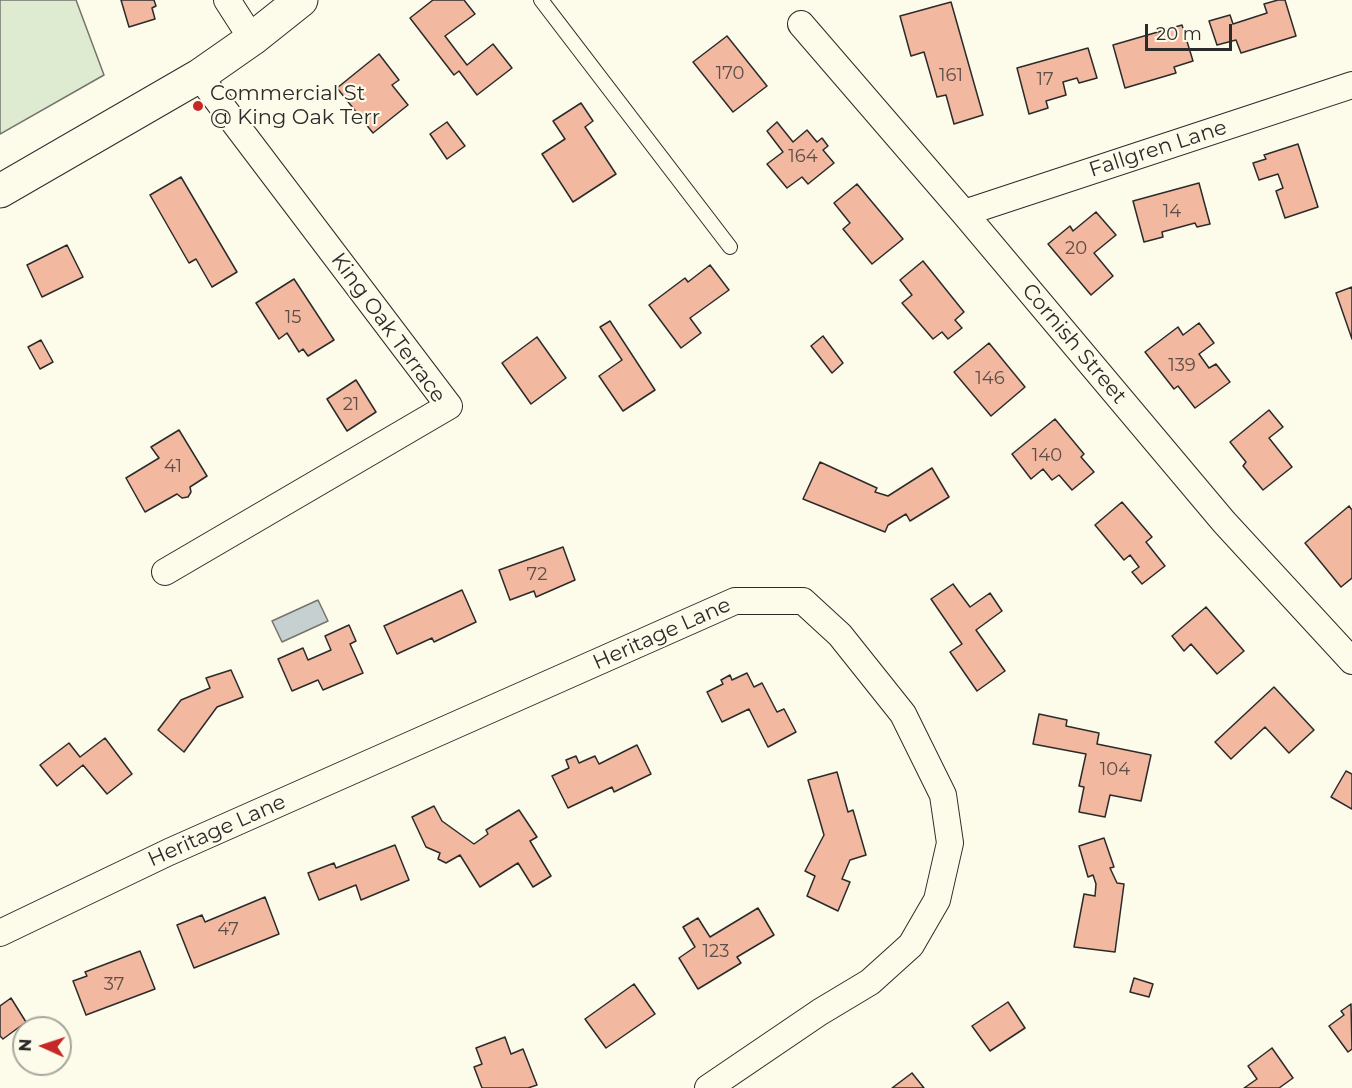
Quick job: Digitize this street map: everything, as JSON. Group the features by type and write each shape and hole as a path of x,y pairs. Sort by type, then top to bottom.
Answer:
{"main road":[{"path":"0,191 198,76 252,39 301,0"}],"street":[{"path":"227,0 252,39"},
{"name":"Cornish Street","path":"801,24 964,213 1224,522 1352,661"},
{"name":"King Oak Terrace","path":"165,572 449,405 198,76"},
{"name":"Fallgren Lane","path":"964,213 1352,85"},
{"name":"Heritage Lane","path":"0,933 169,852 735,601 803,601 840,635 903,714 943,795 950,843 937,900 911,945 870,982 820,1012 708,1088"}],"lane":[{"path":"541,0 730,247"}],"green space":[{"path":"0,0 76,0 104,75 0,134"}],"shaded area":[{"path":"318,600 328,621 282,642 272,621"}],"building":[{"path":"121,0 154,0 156,6 152,8 155,19 129,27"},
{"path":"433,0 464,0 475,14 445,36 467,65 493,44 512,68 477,95 459,71 454,75 410,18"},
{"path":"1285,0 1296,36 1241,53 1236,40 1217,45 1209,21 1230,15 1233,24 1267,13 1264,4"},
{"path":"951,2 983,115 954,124 946,95 937,97 924,52 911,56 900,16"},
{"path":"1182,25 1193,61 1174,67 1176,73 1125,88 1113,45"},
{"path":"727,36 767,86 733,112 693,62"},
{"path":"1088,48 1097,78 1079,83 1077,78 1063,82 1066,95 1046,101 1048,108 1029,114 1017,68"},
{"path":"379,54 399,80 392,85 408,105 373,133 337,88"},
{"path":"581,103 593,121 585,127 616,174 573,202 542,154 565,139 553,121"},
{"path":"447,122 465,146 447,159 430,134"},
{"path":"777,122 793,142 807,130 817,142 822,138 828,146 823,150 834,163 808,184 802,177 787,188 767,164 783,152 767,131"},
{"path":"1298,144 1318,207 1285,218 1276,191 1283,188 1278,174 1259,180 1253,163 1266,159 1264,155"},
{"path":"181,177 237,272 212,287 196,259 189,263 150,195"},
{"path":"1199,183 1210,224 1197,227 1195,223 1162,232 1163,237 1144,242 1133,201"},
{"path":"857,184 903,239 872,264 843,229 850,223 834,203"},
{"path":"1096,212 1116,235 1094,253 1113,276 1091,295 1048,244 1070,226 1073,231"},
{"path":"67,245 83,277 42,297 27,265"},
{"path":"923,261 964,312 955,320 962,328 948,339 942,332 933,339 902,303 912,295 900,280"},
{"path":"710,265 729,290 690,318 701,333 681,348 649,305 685,278 688,282"},
{"path":"294,279 334,340 308,356 303,349 299,352 287,333 279,339 256,303"},
{"path":"1352,287 1352,339 1336,293"},
{"path":"610,321 655,390 623,411 599,376 622,360 600,327"},
{"path":"1199,323 1214,343 1199,354 1209,368 1216,364 1230,382 1195,408 1178,386 1174,389 1145,352 1178,327 1183,335"},
{"path":"823,336 843,363 832,373 811,346"},
{"path":"537,337 566,378 531,404 502,363"},
{"path":"41,340 53,362 40,369 28,347"},
{"path":"989,343 1025,387 991,416 954,372"},
{"path":"356,380 376,412 347,431 327,399"},
{"path":"1269,410 1283,427 1269,438 1292,467 1263,490 1243,466 1246,462 1230,442"},
{"path":"1055,419 1084,454 1081,457 1094,472 1072,490 1059,475 1052,480 1043,469 1031,479 1012,454"},
{"path":"179,430 207,476 190,487 191,492 188,497 182,498 177,494 145,512 126,478 159,458 151,447"},
{"path":"820,462 877,488 875,492 888,496 932,468 949,497 910,521 906,514 888,525 885,532 803,499"},
{"path":"1122,502 1152,537 1146,542 1165,566 1142,584 1132,572 1139,567 1130,555 1124,560 1095,525"},
{"path":"1349,506 1352,510 1352,578 1341,587 1305,543"},
{"path":"563,547 575,580 536,597 534,591 510,600 499,570"},
{"path":"953,584 970,607 990,593 1002,611 976,630 1005,671 977,691 950,652 962,644 931,599"},
{"path":"462,590 476,622 434,642 432,638 397,654 384,626"},
{"path":"1206,607 1244,651 1217,674 1191,644 1184,651 1172,636"},
{"path":"349,625 356,641 350,644 363,673 323,690 318,680 292,691 278,659 303,648 308,660 331,650 325,636"},
{"path":"231,670 243,697 217,707 184,752 158,730 181,700 210,688 206,678"},
{"path":"747,673 754,687 762,683 777,712 784,709 796,732 768,747 749,709 722,722 707,692 723,684 721,680 730,675 732,680"},
{"path":"1274,687 1314,730 1289,753 1265,727 1231,759 1215,742"},
{"path":"1039,714 1067,720 1066,726 1099,733 1097,744 1151,755 1141,801 1110,795 1105,817 1079,812 1084,787 1079,786 1086,754 1033,744"},
{"path":"105,738 132,774 107,794 83,765 57,786 40,765 69,743 80,757"},
{"path":"637,745 651,774 614,792 612,787 568,808 552,776 569,768 566,760 576,756 579,763 595,756 599,764"},
{"path":"1346,771 1352,774 1352,809 1331,797"},
{"path":"837,772 848,812 853,810 866,855 850,860 842,879 850,882 838,911 807,896 815,876 805,871 824,835 808,780"},
{"path":"434,806 442,821 474,844 488,834 486,830 519,810 537,837 530,841 551,876 533,887 518,863 480,887 460,855 446,863 438,859 440,853 426,847 412,817"},
{"path":"1104,838 1114,867 1110,868 1117,883 1124,884 1115,952 1074,947 1084,894 1095,896 1096,884 1093,875 1088,877 1079,846"},
{"path":"395,845 409,880 361,900 356,885 319,900 308,873 334,863 336,868"},
{"path":"265,897 279,934 194,968 177,925 202,915 205,922"},
{"path":"758,908 774,935 737,957 741,963 698,989 679,958 695,947 683,927 698,918 710,937"},
{"path":"140,951 155,989 86,1015 73,981 87,976 85,972"},
{"path":"1134,978 1153,984 1149,997 1130,992"},
{"path":"634,984 655,1014 606,1048 585,1019"},
{"path":"11,998 22,1016 12,1016 12,1032 3,1039 0,1036 0,1006"},
{"path":"1008,1002 1025,1028 990,1051 972,1026"},
{"path":"1351,1004 1352,1049 1348,1052 1329,1026 1344,1015 1341,1011"},
{"path":"505,1037 511,1054 523,1049 537,1085 528,1088 482,1088 474,1067 482,1064 476,1048"},
{"path":"1272,1048 1293,1078 1279,1088 1244,1088 1257,1079 1248,1066"},
{"path":"912,1073 924,1088 892,1088"}],"place":[{"name":"Commercial St @ King Oak Terr","path":"198,106"}]}
